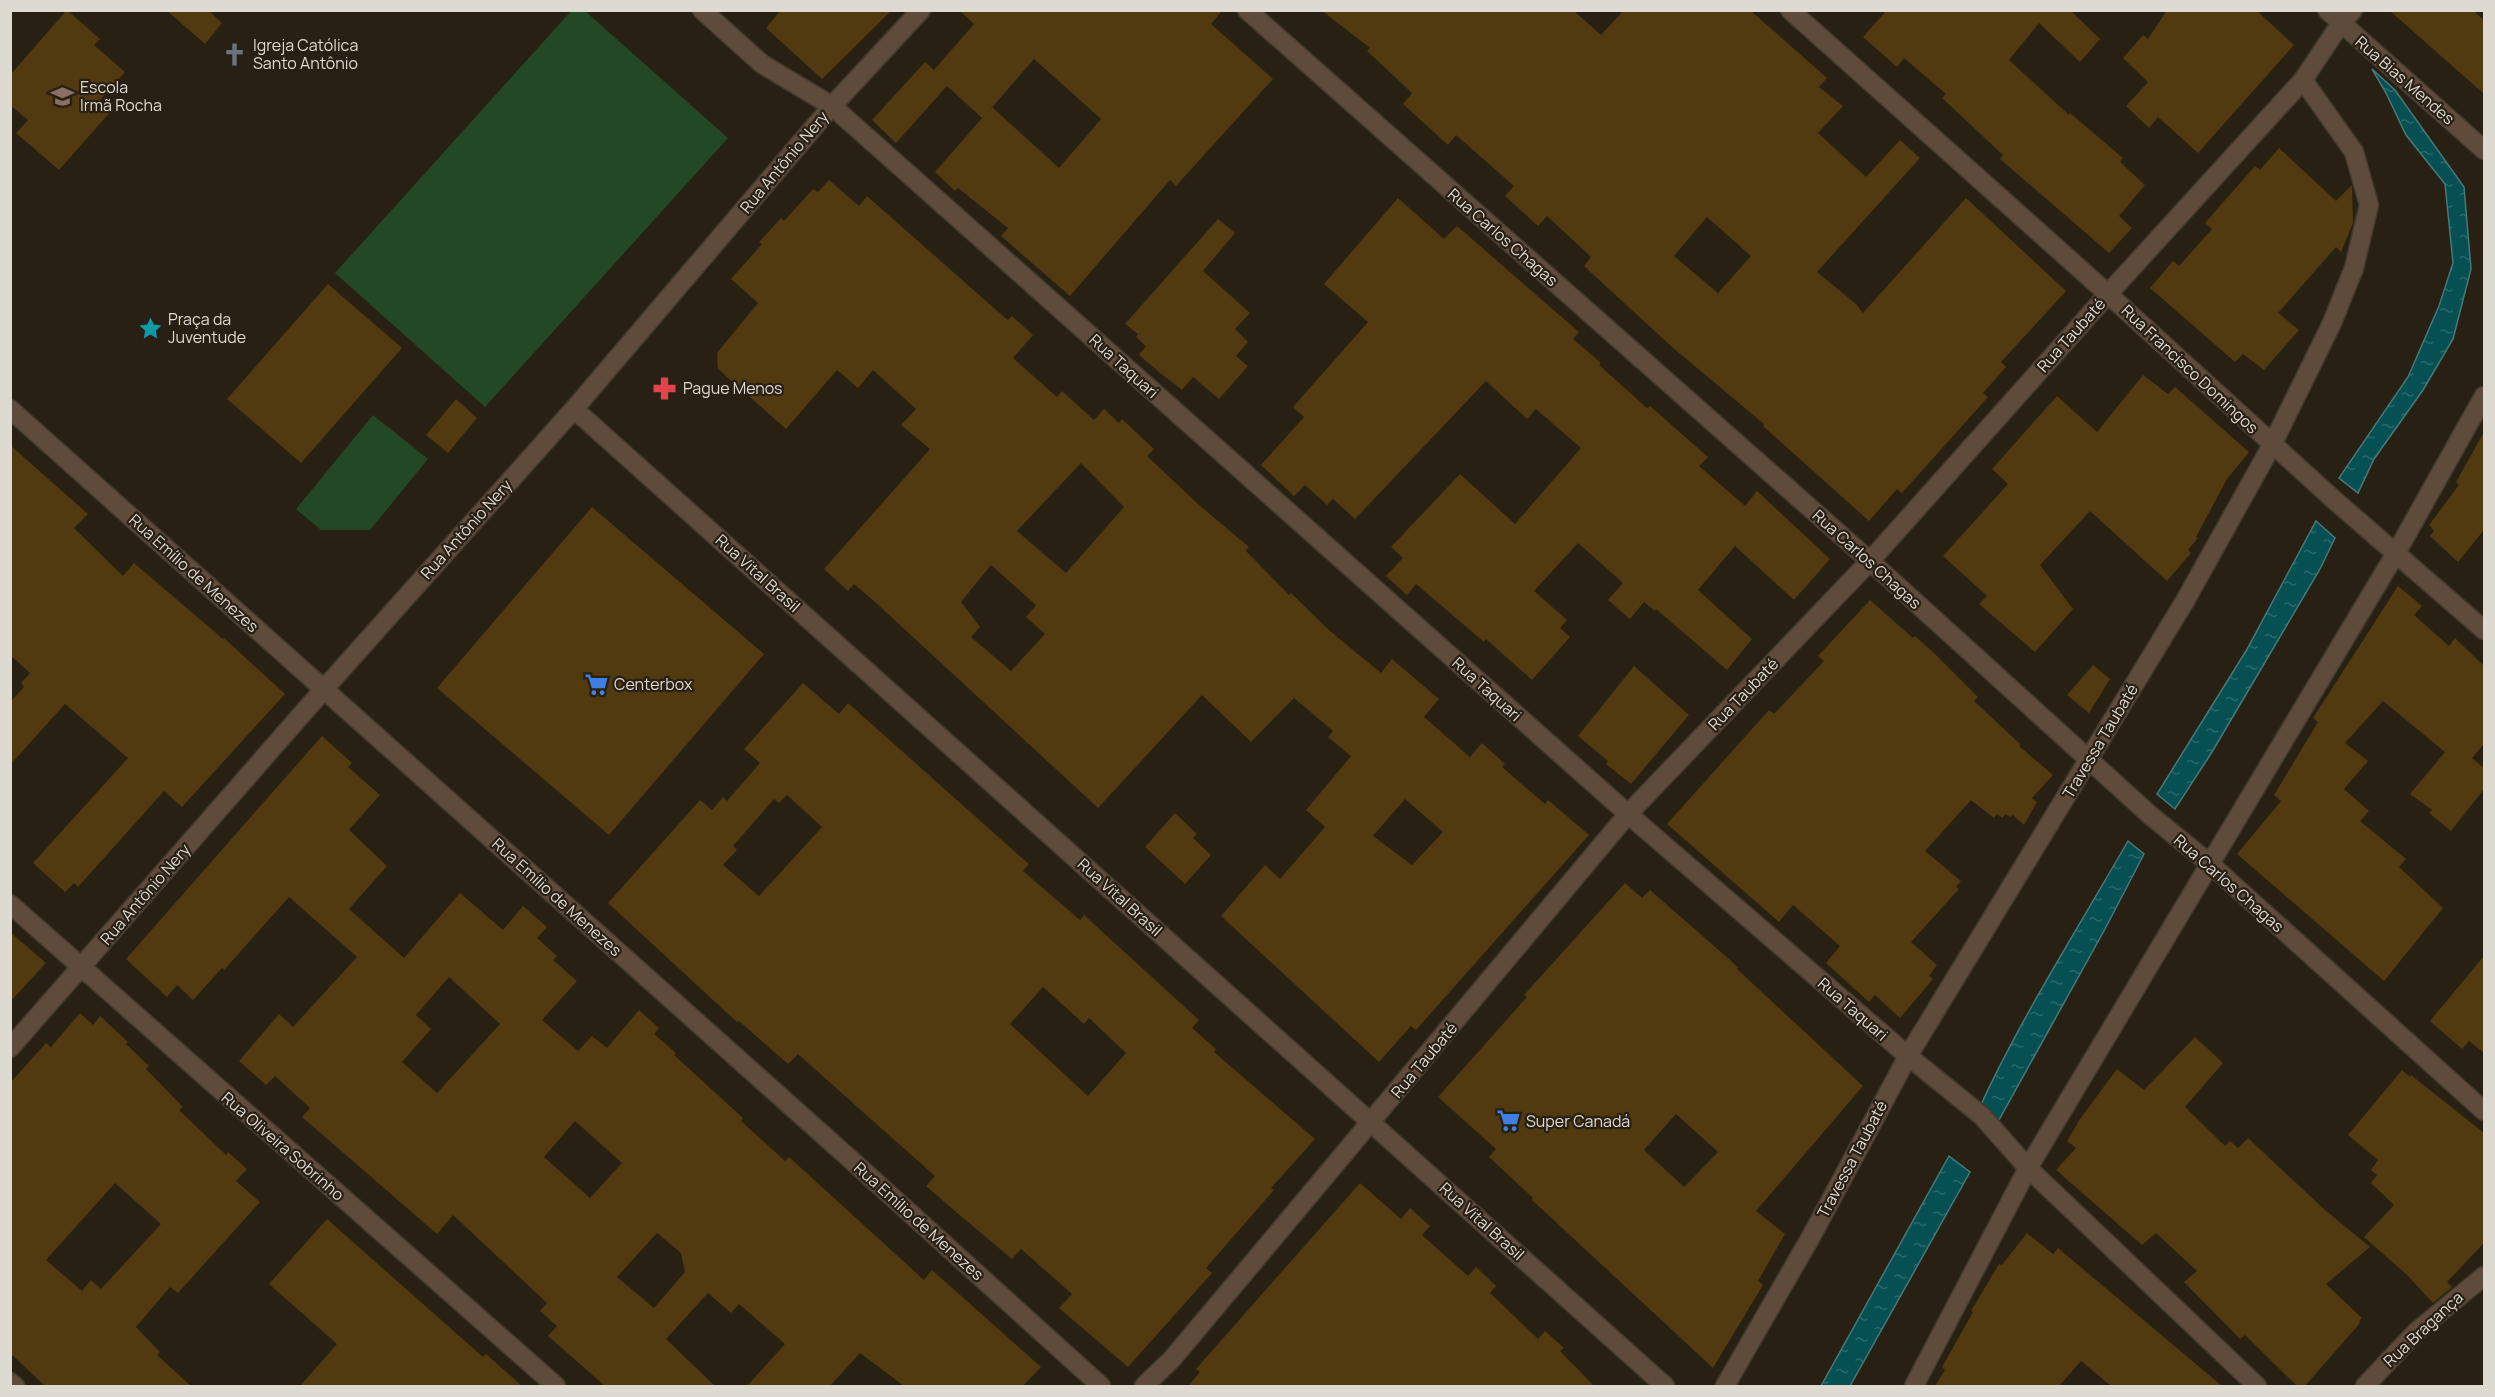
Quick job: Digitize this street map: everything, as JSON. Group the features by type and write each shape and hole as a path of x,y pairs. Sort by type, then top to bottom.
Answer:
{"street":[{"name":"Rua Taquari","path":"702,10 762,64 832,106 1628,814 1908,1056 1982,1116 2028,1168 2257,1386"},
{"name":"Rua Antônio Nery","path":"10,1047 82,968 324,688 574,409 832,106 921,10"},
{"name":"Rua Carlos Chagas","path":"1247,10 1870,561 2150,815 2210,864 2484,1111"},
{"name":"Rua Francisco Domingos","path":"1790,10 2108,294 2272,445 2484,630"},
{"name":"Rua Bias Mendes","path":"2327,10 2347,17 2484,150"},
{"name":"Rua Taubaté","path":"1144,1386 1172,1359 1628,814 1870,561 2303,80 2347,17"},
{"name":"Travessa Taubaté","path":"1725,1386 1812,1235 1908,1056 2185,601 2272,445 2332,323 2354,268 2369,205 2354,152 2303,80"},
{"path":"1914,1386 2028,1168 2396,553 2484,396"},
{"name":"Rua Emílio de Menezes","path":"10,409 1101,1386"},
{"name":"Rua Vital Brasil","path":"574,409 1665,1386"},
{"name":"Rua Oliveira Sobrinho","path":"10,904 556,1386"},
{"name":"Rua Bragança","path":"2365,1386 2416,1332 2484,1276"},
{"path":"10,1382 15,1386"}],"green space":[{"path":"572,10 585,11 728,138 485,407 335,273"},
{"path":"373,415 428,459 370,530 321,530 296,509"}],"water":[{"path":"2372,69 2395,90 2464,187 2471,269 2453,339 2423,390 2374,459 2358,493 2339,478 2408,377 2439,306 2453,263 2445,184 2406,135"},
{"path":"2316,521 2335,538 2320,569 2212,752 2175,809 2157,794 2246,651"},
{"path":"2128,841 2144,854 1995,1127 1978,1111 2012,1042"},
{"path":"1949,1156 1970,1172 1850,1386 1821,1386"}],"building":[{"path":"67,10 100,39 94,45 125,72 100,100 112,110 59,170 16,133 28,120 10,105 10,75"},
{"path":"166,10 208,10 222,23 205,44"},
{"path":"781,10 892,10 822,79 766,28"},
{"path":"959,10 1223,10 1211,24 1273,79 1176,186 1170,180 1070,296 1001,236 1008,228 958,188 955,191 935,172 982,118 947,86 896,143 872,120 925,62 934,70 974,24","holes":["1034,59 1101,119 1059,168 992,107"]},
{"path":"1321,10 1573,10 1601,35 1624,10 1750,10 1827,78 1819,87 1843,106 1818,133 1866,177 1900,140 1920,158 1817,272 1856,304 1863,313 1966,198 2066,291 2001,362 2006,367 1983,393 1988,397 1902,493 1897,489 1869,521 1763,426 1764,424 1672,347 1584,266 1591,257 1547,216 1538,226 1505,196 1514,186 1456,135 1448,145 1403,104 1412,93 1367,51 1370,48","holes":["1707,217 1751,256 1718,293 1674,256"]},
{"path":"1887,10 2070,10 2100,39 2080,62 2039,23 2009,60 2069,115 2070,113 2123,158 2120,162 2145,185 2119,216 2132,228 2109,253 2000,159 2003,155 1942,98 1946,94 1904,58 1897,67 1863,37"},
{"path":"2167,10 2256,10 2294,45 2198,153 2158,117 2149,128 2126,106 2148,82 2123,58 2143,35 2148,39"},
{"path":"2389,10 2473,10 2484,20 2484,94"},
{"path":"2279,148 2336,201 2352,185 2353,223 2341,252 2336,247 2278,313 2299,330 2264,370 2243,354 2235,362 2150,288 2173,261 2179,266 2212,229 2205,223 2255,166 2260,170"},
{"path":"829,180 859,206 867,196 1008,320 1012,316 1033,335 1013,358 1057,397 1062,391 1094,420 1104,409 1119,423 1122,419 1154,449 1147,456 1198,504 1249,547 1246,551 1289,595 1291,593 1330,631 1381,673 1392,659 1439,699 1424,717 1470,757 1482,743 1505,764 1502,767 1545,804 1548,800 1589,835 1416,1030 1411,1026 1379,1062 1221,916 1265,865 1280,879 1325,827 1306,810 1351,756 1328,737 1333,731 1294,698 1251,742 1202,695 1098,808 875,602 854,584 848,591 824,569 930,449 901,425 916,409 873,370 858,388 837,370 786,429 718,369 717,353 758,303 731,279 762,244 759,242 781,218 784,221 813,189 818,192","holes":["1081,463 1124,507 1066,573 1017,531","991,565 1036,605 1026,617 1045,634 1011,671 971,637 980,627 961,602","1405,799 1443,832 1412,865 1373,836"]},
{"path":"1398,198 1444,239 1457,226 1579,332 1573,339 1601,363 1599,365 1647,408 1650,406 1708,457 1699,466 1745,506 1757,491 1830,559 1794,600 1735,546 1698,590 1752,639 1727,670 1656,609 1655,611 1644,602 1630,619 1608,600 1623,583 1578,543 1534,591 1567,620 1560,628 1570,637 1532,680 1486,639 1484,642 1416,584 1407,595 1386,576 1403,558 1391,547 1460,474 1515,524 1581,448 1536,409 1527,419 1486,381 1355,519 1333,499 1327,505 1305,485 1294,496 1261,465 1304,417 1293,407 1368,322 1324,284"},
{"path":"1218,219 1235,233 1203,271 1250,313 1235,329 1248,342 1236,356 1248,366 1219,399 1193,377 1182,390 1160,373 1139,355 1146,346 1136,337 1138,334 1125,324"},
{"path":"328,284 402,348 301,463 227,399"},
{"path":"2143,375 2168,394 2175,387 2249,452 2227,479 2196,537 2198,538 2188,550 2191,553 2167,581 2090,511 2040,565 2073,609 2035,652 1979,604 1987,596 1943,556 2008,484 1992,469 2057,396 2097,432"},
{"path":"456,399 477,418 448,453 426,435"},
{"path":"2484,432 2484,530 2458,562 2430,536 2434,531 2429,525 2459,485 2456,482"},
{"path":"10,445 88,514 74,528 123,576 134,563 224,638 285,694 182,807 164,791 78,887 74,883 65,892 33,863 128,758 65,704 10,765 10,702 24,687 21,683 30,673 10,655"},
{"path":"592,507 764,654 609,835 437,688"},
{"path":"2398,586 2422,606 2414,615 2449,646 2455,638 2484,666 2484,744 2472,758 2484,768 2484,789 2451,831 2429,813 2432,810 2410,794 2445,752 2383,701 2345,743 2368,761 2344,789 2369,811 2360,821 2406,859 2399,867 2443,908 2384,981 2237,854 2281,801 2274,795 2318,722 2313,718"},
{"path":"1870,600 1935,654 1978,697 1974,701 2020,744 2019,746 2053,775 2032,798 2037,802 2024,825 2013,815 2010,817 2006,814 2002,818 1997,814 1994,818 1971,800 1925,851 1961,881 1956,887 1959,889 1911,942 1937,965 1929,976 1933,979 1900,1018 1875,995 1869,1002 1826,963 1840,946 1793,905 1779,922 1667,824 1769,710 1774,714 1824,661 1818,656"},
{"path":"2093,665 2110,679 2089,713 2067,695"},
{"path":"1634,666 1689,715 1631,784 1606,764 1608,761 1578,736"},
{"path":"803,683 839,714 848,703 1029,864 1023,871 1080,920 1084,915 1199,1020 1192,1028 1216,1049 1214,1052 1315,1139 1271,1188 1274,1190 1206,1268 1212,1273 1128,1367 1059,1308 1072,1294 1021,1249 1012,1259 956,1212 926,1186 935,1176 798,1054 788,1064 739,1021 737,1022 608,903 700,800 712,810 723,797 727,801 760,763 744,749","holes":["787,795 822,827 759,896 723,865 737,850 733,846 774,799 779,803","1043,987 1084,1024 1089,1018 1126,1053 1088,1096 1010,1024"]},
{"path":"322,736 352,763 348,767 380,795 349,830 387,866 349,909 404,958 460,893 503,930 523,906 547,927 537,938 557,956 553,960 577,981 542,1020 578,1051 592,1036 607,1048 639,1010 659,1028 654,1034 676,1053 674,1055 743,1118 741,1121 785,1161 789,1157 924,1280 932,1270 1041,1367 1023,1386 904,1386 860,1353 830,1386 747,1386 785,1344 739,1304 731,1313 708,1293 666,1339 715,1386 605,1386 548,1336 557,1326 540,1311 547,1303 453,1215 437,1234 302,1117 310,1108 275,1076 266,1085 239,1061 279,1014 293,1027 357,957 289,897 224,970 222,968 193,1000 177,985 167,997 126,959","holes":["449,977 500,1024 437,1093 402,1062 431,1029 416,1015","575,1121 622,1163 590,1198 544,1157","657,1233 681,1253 685,1272 654,1308 617,1277"]},
{"path":"1175,813 1197,834 1193,838 1211,855 1185,884 1145,847"},
{"path":"1625,883 1642,898 1650,890 1738,967 1737,969 1863,1086 1756,1211 1785,1234 1758,1281 1763,1285 1713,1368 1532,1200 1533,1198 1489,1157 1496,1149 1438,1097 1527,997 1524,995","holes":["1676,1114 1718,1152 1684,1187 1644,1150"]},
{"path":"10,932 46,963 10,1002"},
{"path":"2484,956 2484,1053 2469,1041 2462,1049 2430,1021"},
{"path":"80,1013 93,1025 100,1016 149,1066 146,1069 183,1107 179,1110 226,1155 228,1152 247,1169 236,1181 260,1202 178,1293 170,1287 136,1327 160,1352 157,1355 191,1386 45,1386 10,1353 10,1083 46,1043 51,1047","holes":["115,1183 161,1224 101,1289 91,1280 82,1291 46,1260"]},
{"path":"2195,1037 2223,1063 2185,1107 2225,1146 2230,1141 2238,1148 2248,1138 2325,1210 2370,1247 2326,1284 2362,1318 2305,1386 2297,1386 2245,1335 2240,1339 2184,1282 2197,1271 2156,1233 2142,1245 2056,1170 2076,1148 2067,1141 2080,1119 2117,1069 2144,1090"},
{"path":"2402,1070 2484,1133 2484,1243 2447,1282 2452,1287 2433,1303 2406,1274 2364,1237 2394,1205 2371,1183 2377,1175 2371,1170 2378,1160 2348,1135"},
{"path":"1360,1183 1401,1219 1410,1208 1430,1226 1422,1235 1468,1276 1476,1267 1496,1286 1490,1293 1538,1339 1545,1331 1564,1348 1560,1351 1594,1386 1188,1386 1200,1372 1196,1369"},
{"path":"327,1219 483,1357 486,1354 522,1386 300,1386 337,1344 269,1284"},
{"path":"2027,1233 2053,1254 2058,1248 2222,1386 2111,1386 2081,1361 2059,1386 1935,1386 1945,1370 1942,1367 1973,1312 1971,1311 1999,1264 2002,1265"}],"place":[{"name":"Igreja Católica Santo Antônio","path":"235,54"},
{"name":"Escola Irmã Rocha","path":"62,96"},
{"name":"Praça da Juventude","path":"150,328"},
{"name":"Pague Menos","path":"665,388"},
{"name":"Centerbox","path":"596,684"},
{"name":"Super Canadá","path":"1508,1121"}]}
